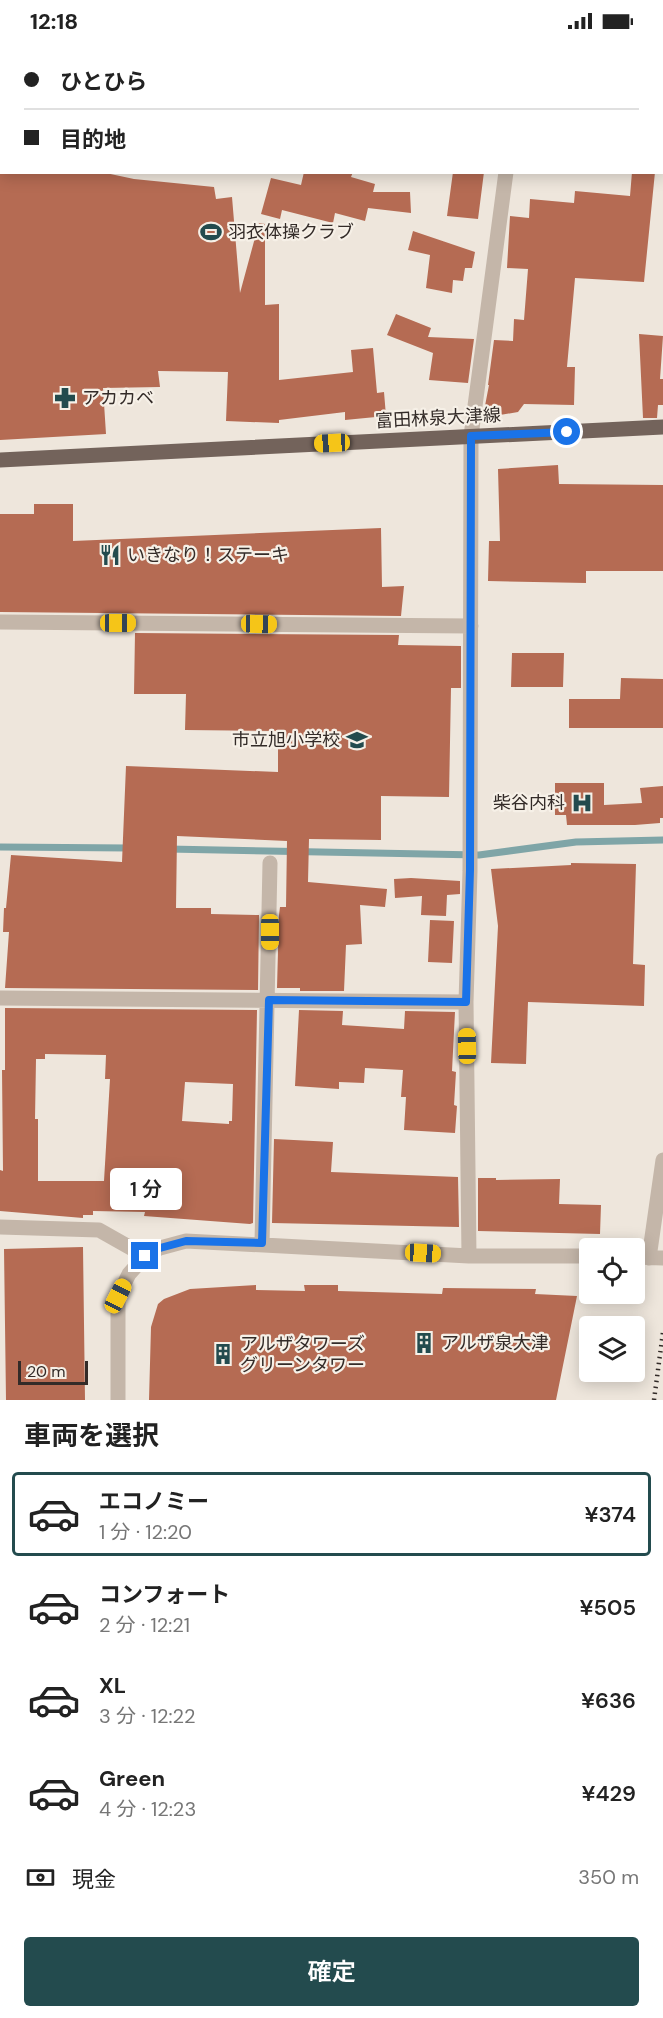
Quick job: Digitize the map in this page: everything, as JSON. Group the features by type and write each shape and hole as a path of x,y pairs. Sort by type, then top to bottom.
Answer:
{"main road":[{"name":"富田林泉大津線","path":"0,460 663,428"}],"street":[{"path":"469,1256 466,1002 470,870 471,436 506,174"},
{"path":"0,622 471,626"},
{"path":"262,1243 269,1000 270,863"},
{"path":"0,998 466,1002"},
{"path":"649,1258 663,1160"},
{"path":"0,1227 99,1230 145,1256"},
{"path":"118,1400 118,1296 129,1274 145,1256 160,1248 186,1241 262,1243 469,1256 579,1256"}],"building":[{"path":"0,174 110,174 134,179 214,187 216,199 232,197 240,293 259,223 265,224 265,305 279,304 279,380 353,372 351,350 373,348 377,393 384,392 386,416 345,420 345,412 279,420 279,423 226,421 228,372 158,371 160,387 103,388 106,434 0,440"},
{"path":"304,174 352,174 351,177 375,184 373,192 410,192 411,213 368,208 365,221 335,213 333,223 282,210 280,219 261,214 271,178 301,185"},
{"path":"453,174 484,174 478,219 447,216"},
{"path":"632,174 655,174 644,282 575,278 567,367 575,367 574,405 524,404 518,412 500,415 498,410 484,411 494,340 513,341 514,319 524,320 528,269 507,268 510,216 529,218 530,199 574,203 575,191 630,196"},
{"path":"413,231 475,252 472,268 465,268 463,281 453,280 452,293 426,288 430,255 408,250"},
{"path":"396,314 431,328 428,337 474,339 468,383 429,380 433,353 387,335"},
{"path":"639,334 663,336 660,379 663,379 663,405 658,405 657,418 643,418"},
{"path":"558,465 559,484 663,485 663,571 586,571 586,583 488,581 489,541 500,541 498,469"},
{"path":"34,504 73,504 73,541 381,528 382,587 404,586 401,616 0,612 0,514 34,514"},
{"path":"135,633 399,635 398,645 461,646 461,688 451,688 449,797 381,796 381,840 309,839 308,882 387,889 385,907 360,905 362,944 346,945 344,991 300,991 300,988 277,988 279,915 280,907 286,907 287,841 177,836 176,908 211,908 211,914 259,915 258,990 5,988 9,932 3,932 4,908 6,908 11,855 122,862 126,766 278,772 278,731 185,730 186,694 134,694"},
{"path":"512,653 564,653 563,687 511,687"},
{"path":"621,678 663,679 663,728 569,728 569,699 620,699"},
{"path":"555,783 604,783 604,805 642,803 640,788 663,786 663,818 660,818 660,823 635,825 567,825 566,815 555,815"},
{"path":"571,863 636,864 633,964 645,965 644,1006 528,1002 526,1064 491,1063 498,926 491,869 571,865"},
{"path":"394,879 460,881 460,894 447,895 446,916 421,915 422,896 395,898"},
{"path":"430,920 454,921 452,963 428,962"},
{"path":"5,1008 257,1010 253,1223 144,1216 145,1212 93,1211 93,1215 83,1215 83,1218 0,1211 0,1170 3,1171 2,1070 5,1070","holes":["45,1054 106,1055 105,1079 110,1079 104,1181 38,1181 38,1119 35,1119 36,1059 45,1059","185,1082 233,1084 232,1121 229,1121 229,1124 182,1121"]},
{"path":"299,1010 343,1011 342,1025 404,1029 405,1011 455,1012 452,1071 456,1072 455,1133 404,1130 406,1097 401,1097 403,1070 365,1068 364,1083 339,1082 339,1089 295,1086"},
{"path":"274,1139 333,1142 331,1172 458,1177 459,1227 272,1223"},
{"path":"478,1178 560,1179 559,1204 601,1205 600,1234 478,1231"},
{"path":"83,1247 85,1400 6,1400 4,1249"},
{"name":"アルザ泉大津","path":"256,1285 256,1290 305,1291 304,1285 338,1285 338,1291 442,1294 443,1288 536,1289 535,1294 577,1296 556,1400 149,1400 151,1327 158,1304 164,1299 190,1289"}],"waterway":[{"path":"168,849 479,855 576,842 663,840"},
{"path":"0,847 129,848"}],"railway":[{"path":"654,1400 663,1332"}],"place":[{"name":"羽衣体操クラブ","path":"211,232"},
{"name":"アカカベ","path":"65,398"},
{"name":"いきなり！ステーキ","path":"110,555"},
{"name":"市立旭小学校","path":"357,740"},
{"name":"柴谷内科","path":"582,803"},
{"name":"アルザ泉大津","path":"424,1343"},
{"name":"アルザタワーズ グリーンタワー","path":"223,1354"}],"route":[{"path":"145,1256 160,1248 186,1241 262,1243 269,1000 466,1002 470,870 471,436 567,432"}]}
